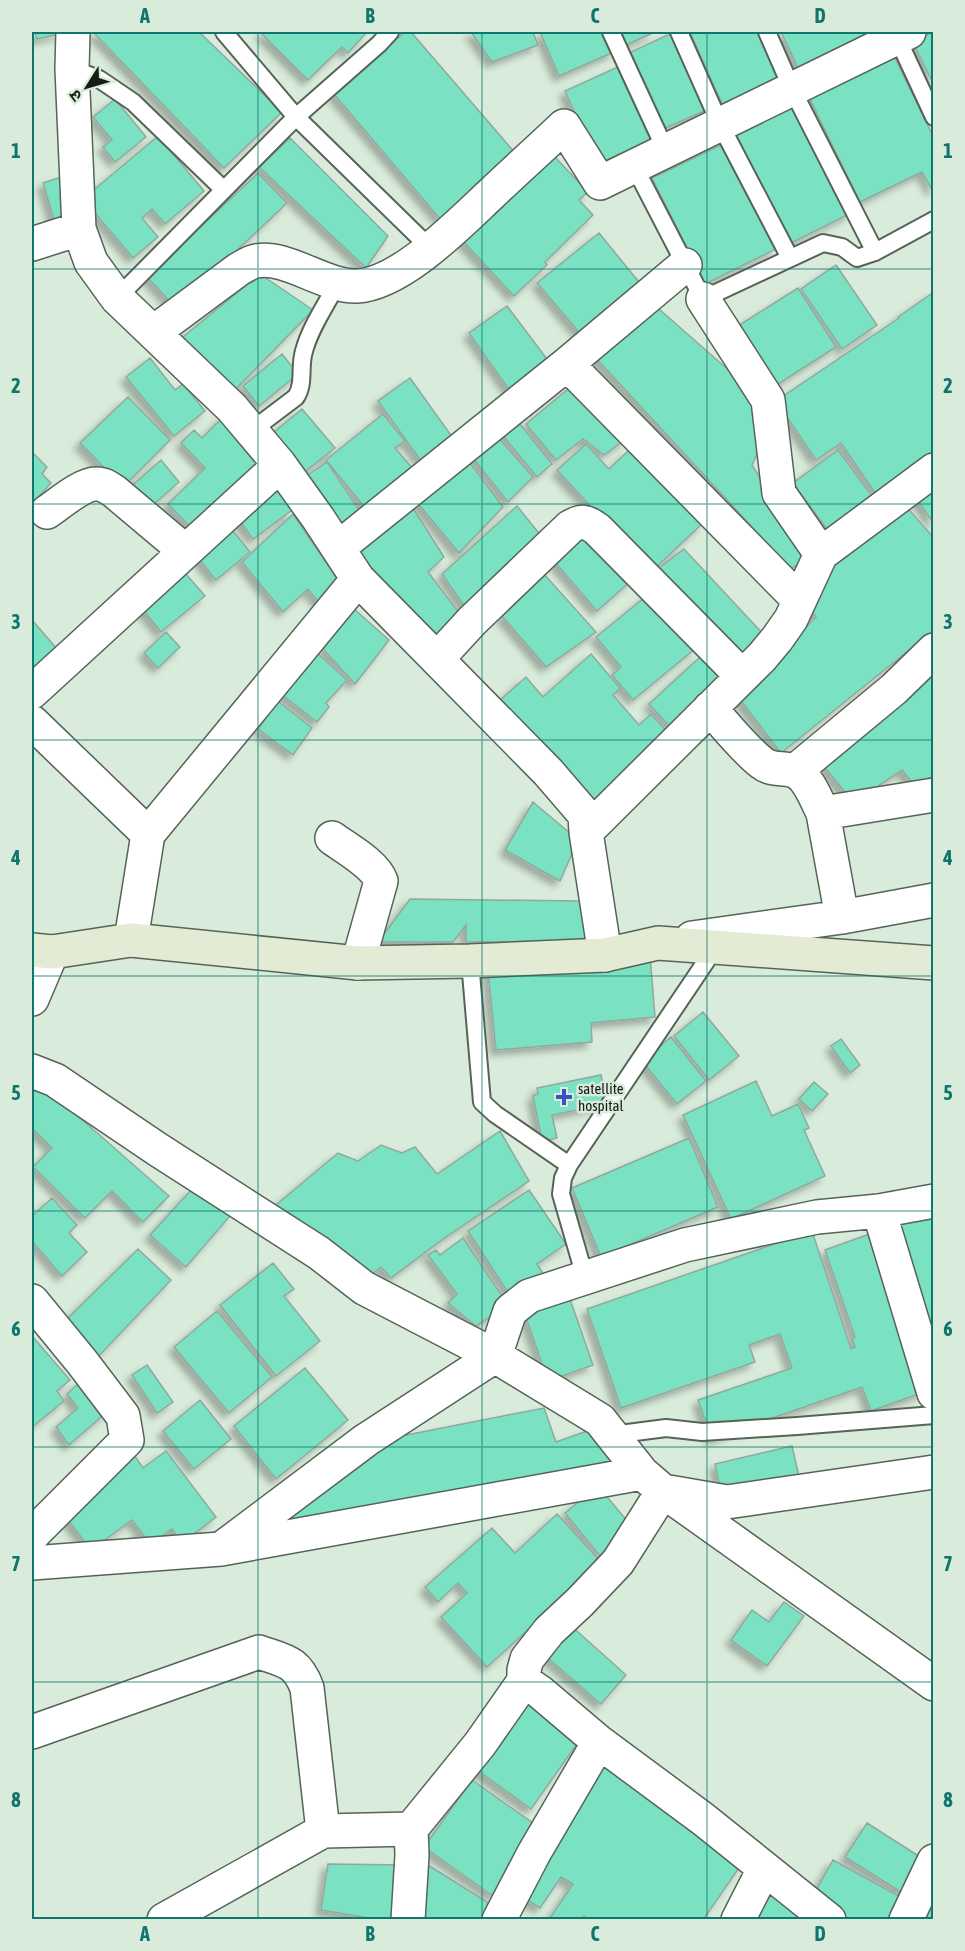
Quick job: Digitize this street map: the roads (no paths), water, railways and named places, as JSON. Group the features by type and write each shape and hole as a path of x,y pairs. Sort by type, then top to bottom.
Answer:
{"street":[{"path":"73,32 72,69 79,229 91,262 117,298 232,408 280,465 358,579 548,772 585,815 605,956"},
{"path":"154,332 239,269 254,261 267,260 337,284 357,286 374,282 401,269 431,249 564,126 600,183 900,34"},
{"path":"32,244 79,229"},
{"path":"338,548 567,364 685,265"},
{"path":"703,299 768,400 778,493 821,554"},
{"path":"567,364 799,600"},
{"path":"32,692 280,465"},
{"path":"586,832 777,639 790,619 821,554 933,470"},
{"path":"47,512 84,488 95,483 105,485 186,551"},
{"path":"436,659 471,621 570,527 579,522 587,522 597,529 742,676"},
{"path":"131,940 148,834 358,579"},
{"path":"795,771 894,688 933,650"},
{"path":"710,708 760,762 776,769 795,771 807,782 823,813 842,917"},
{"path":"32,723 148,834"},
{"path":"823,813 933,795"},
{"path":"332,838 371,866 378,873 381,881 358,963"},
{"path":"32,999 42,951 131,940 358,963 605,956 658,943 842,917 933,900"},
{"path":"658,943 933,963"},
{"path":"32,1071 55,1080 157,1149 319,1253 364,1288 495,1356 600,1420 653,1482 933,1684"},
{"path":"222,1549 366,1440 495,1356 510,1311 529,1296 685,1245 817,1217 879,1211 933,1202"},
{"path":"879,1211 933,1393"},
{"path":"32,1301 123,1416 127,1440 32,1535"},
{"path":"32,1563 222,1549 653,1482 726,1502 933,1472"},
{"path":"408,1920 412,1855 411,1829 480,1744 524,1681 527,1659 549,1631 618,1562 653,1482"},
{"path":"32,1732 260,1652 289,1662 302,1674 307,1688 323,1832"},
{"path":"524,1681 829,1920"},
{"path":"499,1920 534,1853 599,1742"},
{"path":"164,1920 323,1832 411,1829"},
{"path":"906,1920 933,1861"},
{"path":"738,1920 764,1869"}],"lane":[{"path":"224,32 296,117 431,249"},
{"path":"117,298 296,117 390,32"},
{"path":"611,32 666,151"},
{"path":"679,32 720,124 790,258"},
{"path":"767,32 792,88 875,252"},
{"path":"900,34 933,117"},
{"path":"72,69 99,80 133,102 224,190"},
{"path":"634,166 703,299 823,243 842,248 857,258 875,252 933,220"},
{"path":"251,431 296,397 300,390 306,345 337,284"},
{"path":"585,1277 561,1194 563,1178 569,1165 715,948"},
{"path":"470,961 483,1102 495,1114 569,1165"},
{"path":"612,1435 666,1428 702,1432 933,1415"}],"place":[{"name":"satellite hospital","path":"564,1097"}]}
